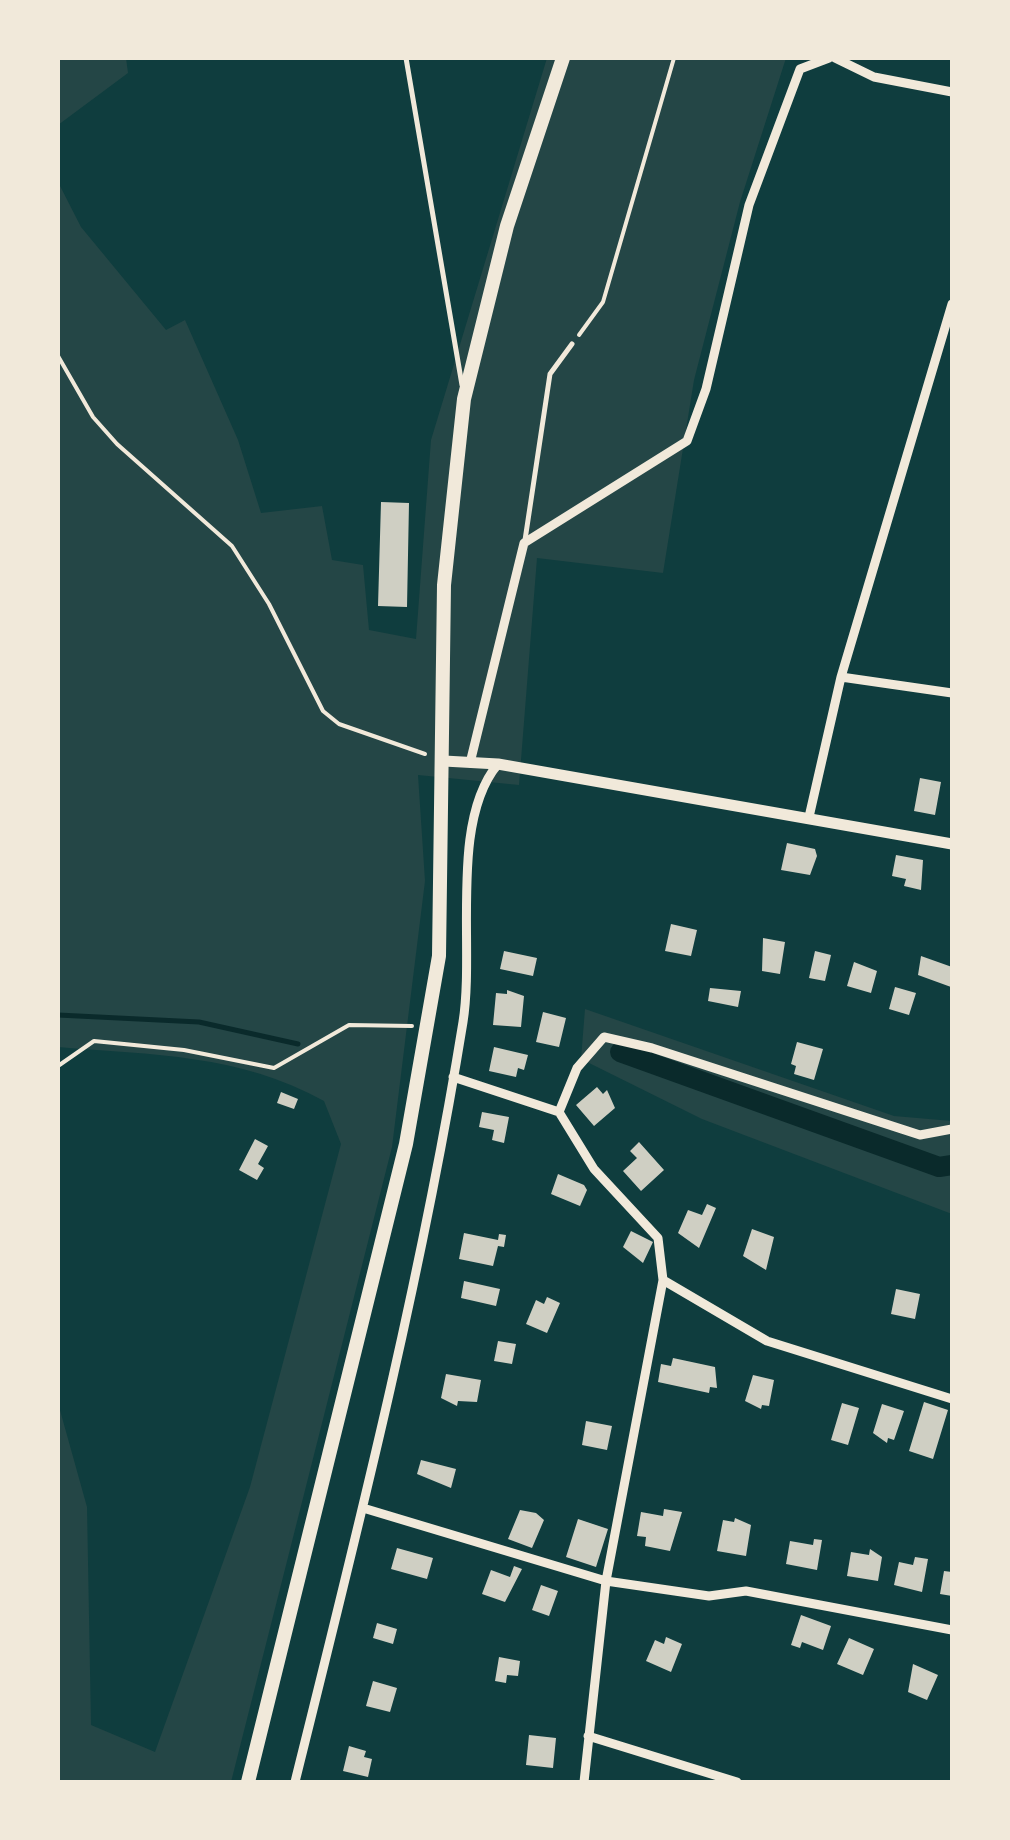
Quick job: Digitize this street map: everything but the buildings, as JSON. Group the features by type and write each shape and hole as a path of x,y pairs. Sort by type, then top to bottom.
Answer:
{"main road":[{"path":"248,1782 406,1144 439,956 444,585 464,399 508,226 563,58"}],"street":[{"path":"470,763 524,543 687,440 706,389 749,204 800,69 832,58 874,77 952,92"},
{"path":"810,817 842,678 952,304"},
{"path":"842,678 952,693"},
{"path":"444,761 498,764 952,844"},
{"path":"294,1782 363,1508 453,1077 469,976 470,849 478,796 498,764"},
{"path":"559,1112 577,1068 604,1037 652,1048 920,1135 952,1129"},
{"path":"453,1077 559,1112 594,1169 658,1238 663,1280 606,1581 584,1782"},
{"path":"663,1280 767,1341 952,1399"},
{"path":"363,1508 606,1581 709,1596 746,1592 952,1630"},
{"path":"588,1736 737,1782"}],"lane":[{"path":"406,58 464,399"},
{"path":"524,543 550,374 572,344"}],"path":[{"path":"572,344 603,302 674,58"},
{"path":"58,356 93,417 116,444 232,546 269,604 323,711 340,724 444,761"},
{"path":"58,1066 94,1041 184,1050 274,1068 349,1025 426,1026"}],"shaded area":[{"path":"58,58 126,58 128,73 58,125"},
{"path":"547,58 786,58 740,202 694,380 663,573 537,558 519,785 418,775 425,881 392,1147 231,1782 58,1782 58,1403 87,1507 91,1725 155,1752 250,1487 341,1144 324,1101 260,1074 195,1059 58,1047 58,182 81,227 166,330 185,320 238,440 261,513 322,506 332,560 363,565 369,630 416,639 431,440"},
{"path":"585,1009 894,1116 952,1121 952,1214 702,1119 581,1059"}],"waterway":[{"path":"58,1015 199,1022 298,1044"},
{"path":"620,1052 939,1167 952,1165"}]}
